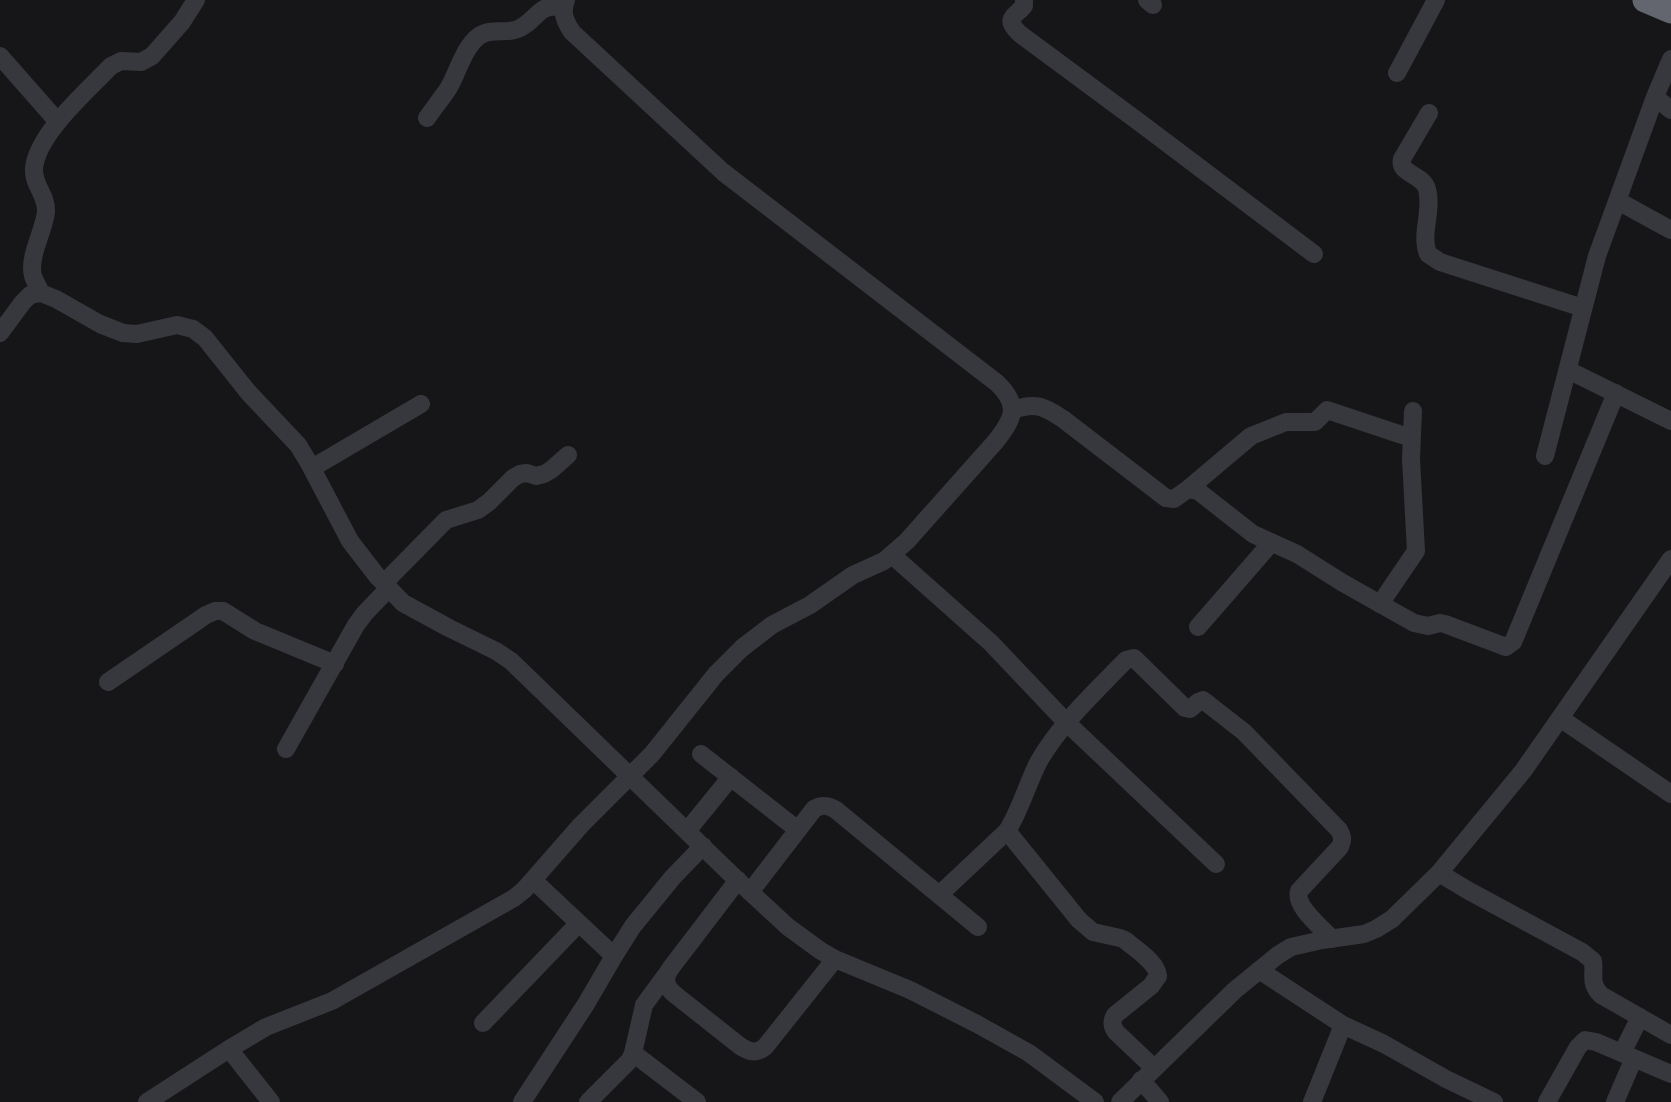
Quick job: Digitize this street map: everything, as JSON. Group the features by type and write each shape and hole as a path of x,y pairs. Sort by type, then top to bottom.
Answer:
{"highway":[{"path":"1645,0 1671,11"}],"street":[{"path":"41,293 33,275 32,264 46,213 46,203 36,180 34,170 36,158 46,137 111,66 121,61 141,62 152,56 182,22 196,0"},
{"path":"1024,0 1024,6 1012,17 1011,23 1020,34 1314,254"},
{"path":"1397,73 1436,0"},
{"path":"147,1102 229,1049 266,1028 332,1001 514,898 533,880 581,825 652,754 716,674 742,648 772,625 810,605 852,575 878,564 892,555 907,541 1010,423 1012,410 1009,396 997,383 723,172 572,32 563,15 565,3 541,10 518,29 489,32 480,36 472,43 448,89 427,118"},
{"path":"0,56 58,122"},
{"path":"1545,456 1597,256 1655,97 1671,59"},
{"path":"1655,97 1671,110"},
{"path":"1429,113 1402,159 1401,164 1404,169 1422,181 1427,189 1426,242 1428,254 1440,262 1583,308"},
{"path":"1618,201 1671,230"},
{"path":"0,333 5,315 30,295 41,293 56,299 100,324 123,333 137,334 177,325 193,329 205,338 248,392 298,445 350,541 387,586 404,603 448,628 496,651 511,661 744,886 800,936 835,959 910,990 1029,1053 1095,1102"},
{"path":"1568,370 1671,421"},
{"path":"1187,490 1192,489 1198,492 1253,534 1297,554 1380,604 1414,622 1428,626 1440,623 1446,624 1494,644 1510,646 1535,592 1616,393"},
{"path":"312,468 421,404"},
{"path":"1012,410 1032,405 1046,408 1166,498 1174,499 1251,436 1286,422 1315,422 1327,410 1411,438"},
{"path":"1380,604 1416,551 1411,458 1413,411"},
{"path":"286,749 365,613 446,520 478,510 489,502 513,478 520,474 536,476 544,474 568,455"},
{"path":"1198,627 1271,543"},
{"path":"892,555 991,643 1066,722 1216,864"},
{"path":"1120,1102 1223,1002 1259,970 1291,947 1364,934 1376,929 1392,919 1439,873 1523,772 1671,559"},
{"path":"108,682 206,615 215,611 223,611 256,631 334,664"},
{"path":"939,895 1007,831 1014,820 1039,762 1066,722 1122,663 1129,658 1134,658 1185,708 1190,709 1203,700 1244,732 1339,830 1343,836 1340,847 1299,891 1298,896 1302,906 1332,939"},
{"path":"1560,718 1671,794"},
{"path":"701,754 798,830"},
{"path":"688,831 731,777"},
{"path":"588,1102 622,1069 633,1054 644,1005 666,975 744,886 798,830 814,809 819,806 831,806 978,927"},
{"path":"1007,831 1079,920 1093,932 1124,940 1154,965 1158,971 1158,976 1151,986 1115,1015 1112,1020 1116,1032 1148,1074 1160,1102"},
{"path":"522,1102 586,1004 633,926 703,846"},
{"path":"1439,873 1582,952 1592,961 1592,982 1595,989 1601,995 1671,1035"},
{"path":"533,880 614,956"},
{"path":"482,1023 579,923"},
{"path":"666,975 668,988 673,993 740,1046 756,1052 766,1047 835,959"},
{"path":"1259,970 1343,1025 1384,1044 1446,1079 1494,1102"},
{"path":"1615,1102 1640,1017"},
{"path":"1312,1102 1343,1025"},
{"path":"1548,1102 1581,1042 1590,1040 1671,1074"},
{"path":"229,1049 271,1102"},
{"path":"633,1054 697,1102"}]}
